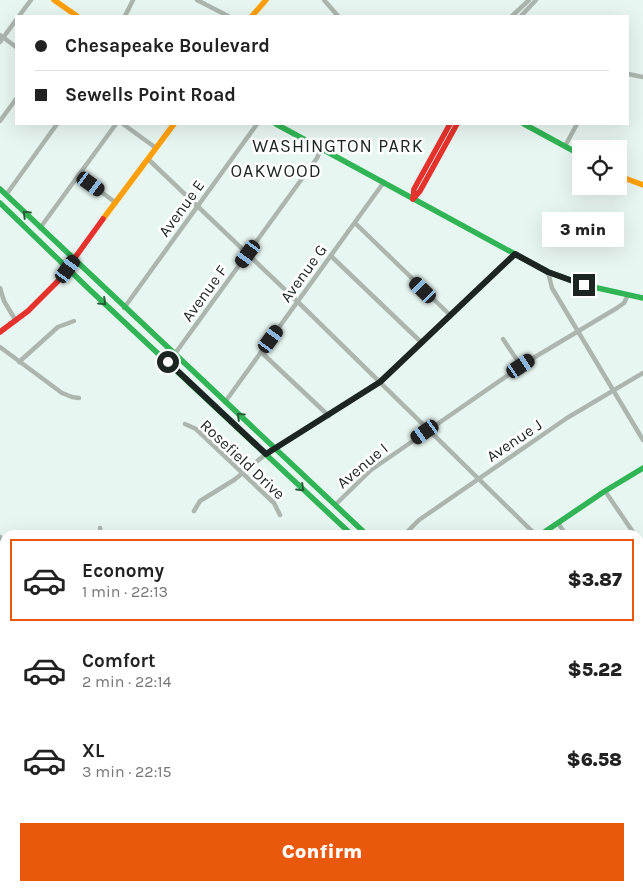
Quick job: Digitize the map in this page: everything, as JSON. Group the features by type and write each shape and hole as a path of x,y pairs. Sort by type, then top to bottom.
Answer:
{"main road":[{"path":"54,0 75,15"},
{"path":"253,15 266,0"},
{"path":"0,332 35,305 68,269 173,125"},
{"path":"278,125 548,272 584,285 643,298"},
{"path":"413,199 414,190 449,125"},
{"path":"413,199 420,191 456,125"},
{"path":"526,125 572,150"},
{"path":"627,179 643,185"},
{"path":"0,189 124,308 362,530"},
{"path":"0,203 347,530"},
{"path":"548,530 643,468"}],"street":[{"path":"20,15 31,0"},
{"path":"126,15 133,0"},
{"path":"324,0 337,15"},
{"path":"513,15 530,0"},
{"path":"522,15 536,0"},
{"path":"200,1 226,15"},
{"path":"15,21 1,38 15,47"},
{"path":"629,74 643,77"},
{"path":"0,121 15,99"},
{"path":"6,195 56,125"},
{"path":"40,228 115,125"},
{"path":"123,125 156,148"},
{"name":"Avenue E","path":"124,308 257,125"},
{"path":"565,146 576,125"},
{"name":"Avenue F","path":"174,355 320,154 320,148"},
{"path":"148,158 531,530"},
{"path":"78,175 116,203"},
{"name":"Avenue G","path":"225,402 384,182"},
{"path":"355,224 451,316"},
{"path":"194,511 200,501 243,473 266,454 329,416 380,382 515,254"},
{"path":"332,256 422,343"},
{"path":"548,272 552,288 643,440"},
{"path":"0,288 4,301 16,321"},
{"name":"Avenue I","path":"335,505 371,470 521,366 624,303 628,295"},
{"path":"19,362 58,327 74,321"},
{"path":"503,339 521,366"},
{"path":"0,347 62,393 79,398"},
{"path":"262,352 329,416"},
{"name":"Avenue J","path":"409,530 419,520 567,418 643,373"},
{"name":"Rosefield Drive","path":"185,424 196,429 274,502 280,515"},
{"path":"605,491 632,530"},
{"path":"558,523 563,530"}],"traffic: fast":[{"path":"278,125 548,272 584,285 643,298"},
{"path":"526,125 572,150"},
{"path":"0,189 362,530"},
{"path":"0,203 90,290 347,530"},
{"path":"547,530 643,468"}],"traffic: slow":[{"path":"54,0 76,15"},
{"path":"253,15 266,0"},
{"path":"103,219 173,125"},
{"path":"627,179 643,185"}],"traffic: jam":[{"path":"413,199 414,189 449,125"},
{"path":"413,199 420,191 456,125"},
{"path":"0,332 28,311 58,281 103,219"}],"district":[{"name":"WASHINGTON PARK","path":"338,146"},
{"name":"OAKWOOD","path":"276,171"}],"route":[{"path":"168,362 266,454 329,416 386,378 515,254 534,266 584,285"}]}
